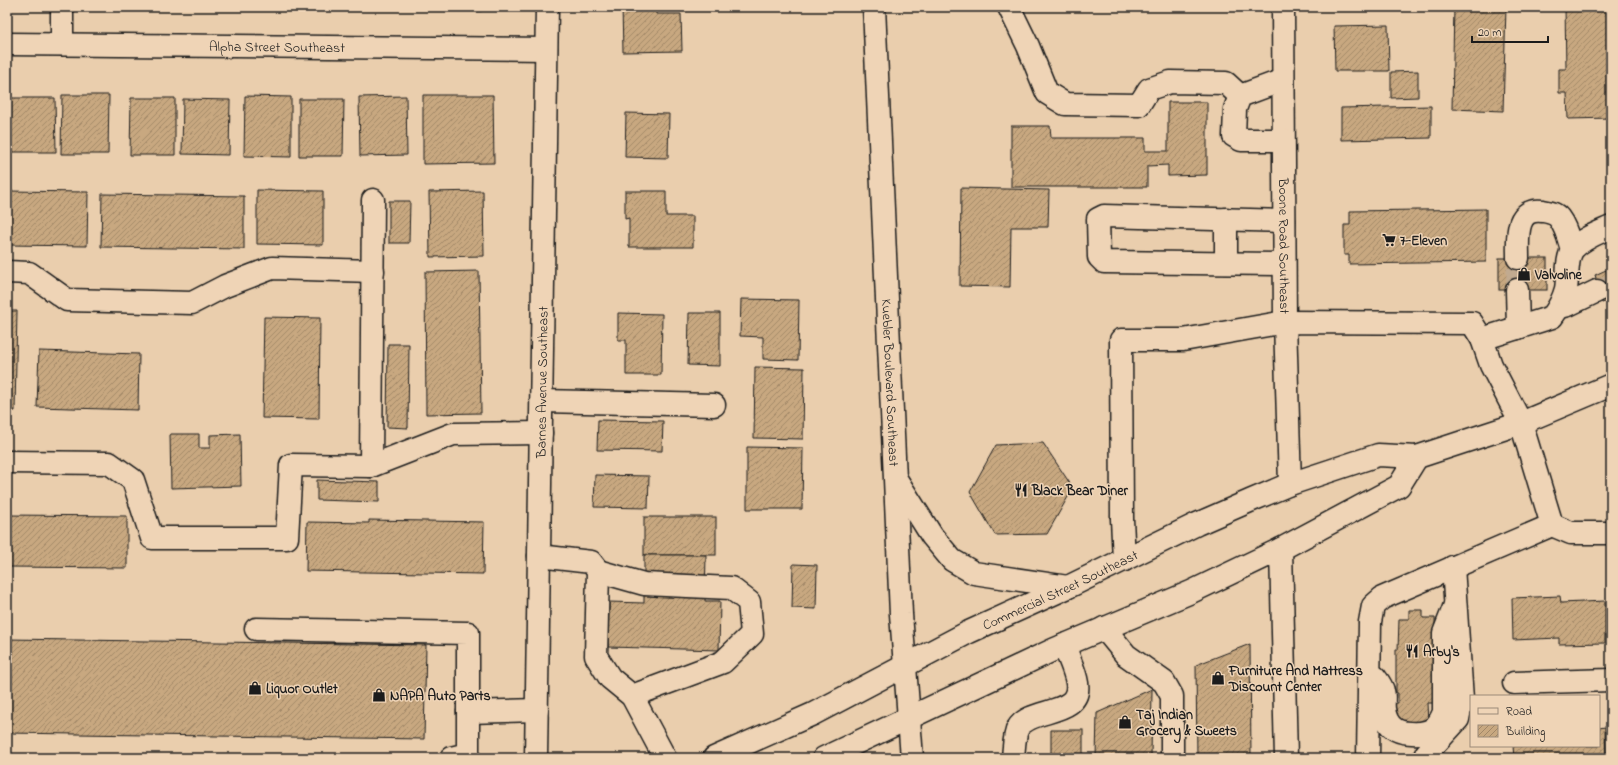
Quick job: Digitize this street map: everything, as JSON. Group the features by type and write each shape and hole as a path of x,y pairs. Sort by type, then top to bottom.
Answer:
{"main road":[{"path":"62,7 62,44"},
{"name":"Barnes Avenue Southeast","path":"536,758 547,7"},
{"name":"Kuebler Boulevard Southeast","path":"874,7 901,614 912,758"},
{"path":"1009,7 1028,46 1046,93 1065,104 1138,105 1149,89 1170,82 1226,83 1240,96"},
{"name":"Boone Road Southeast","path":"1283,7 1284,264 1290,484"},
{"name":"Alpha Street Southeast","path":"7,44 546,48"},
{"path":"1283,80 1240,96 1235,109 1234,136 1241,140 1284,140"},
{"path":"371,466 373,200"},
{"path":"1482,339 1552,317 1560,307 1566,289 1568,266 1572,250 1559,218 1551,212 1539,210 1526,214 1519,224 1518,258"},
{"path":"1284,221 1104,216 1098,219 1099,257 1104,262 1284,264"},
{"path":"1226,219 1226,263"},
{"path":"1572,250 1583,241 1611,228"},
{"path":"7,272 29,273 67,300 192,303 225,286 272,268 373,271"},
{"path":"1517,290 1518,328"},
{"path":"1560,307 1568,305 1596,291"},
{"path":"1124,560 1122,519 1121,340 1183,340 1285,322 1472,323 1482,339 1491,365 1521,423 1552,525"},
{"name":"Commercial Street Southeast","path":"714,758 813,714 905,664 969,632 1068,587 1197,524 1290,484 1378,455 1417,457 1521,423 1611,385"},
{"path":"542,401 714,405"},
{"path":"7,462 109,463 133,480 152,538 287,538 292,465 371,466 453,434 541,433"},
{"path":"824,758 1064,645 1192,592 1281,549 1400,486 1417,457"},
{"path":"895,476 932,536 952,560 974,573 1068,587"},
{"path":"1368,758 1370,622 1373,606 1382,598 1552,525 1571,533 1611,533"},
{"path":"1281,549 1286,758"},
{"path":"539,556 591,562 598,571 644,584 730,588 749,602 752,634 723,662 632,696"},
{"path":"1426,758 1426,754 1458,719 1462,699 1453,567"},
{"path":"598,571 596,656 610,678 632,696 665,758"},
{"path":"1369,666 1383,690 1386,720 1391,727 1399,731 1411,733 1423,733 1431,730 1440,723 1444,712 1444,633 1455,605"},
{"path":"1104,628 1126,655 1164,682 1172,696 1172,758"},
{"path":"256,629 468,633 468,754 451,758"},
{"path":"1013,758 1018,729 1022,723 1034,717 1064,707 1072,701 1076,694 1077,684 1064,645"},
{"path":"1514,683 1611,680"},
{"path":"468,712 537,710"}],"building":[{"path":"446,7 481,7 481,11 446,11"},
{"path":"622,7 656,7 656,14 681,14 682,51 623,52"},
{"path":"1454,7 1506,7 1503,111 1452,109"},
{"path":"1565,7 1611,7 1611,118 1568,119 1567,93 1559,93 1559,69 1566,69"},
{"path":"1388,25 1389,71 1335,71 1334,26"},
{"path":"1418,71 1418,97 1391,98 1391,72"},
{"path":"62,95 109,95 108,154 61,154"},
{"path":"423,95 493,95 494,163 423,164"},
{"path":"245,96 291,97 291,157 244,156"},
{"path":"406,96 407,155 360,156 359,97"},
{"path":"7,98 55,98 56,152 8,152"},
{"path":"131,98 175,98 175,155 130,155"},
{"path":"183,99 230,100 229,155 182,154"},
{"path":"299,99 344,99 343,156 299,156"},
{"path":"1168,102 1207,102 1207,175 1168,176 1168,165 1147,166 1147,187 1011,187 1011,126 1050,126 1051,138 1145,138 1145,151 1168,151"},
{"path":"1431,106 1431,138 1341,140 1341,108"},
{"path":"626,113 669,114 668,158 625,157"},
{"path":"961,188 1049,190 1048,227 1011,227 1010,287 960,286"},
{"path":"257,190 323,191 323,245 257,244"},
{"path":"7,191 88,192 87,246 7,245"},
{"path":"483,191 484,256 430,257 429,192"},
{"path":"625,191 666,191 666,216 693,216 693,247 629,247 629,218 625,219"},
{"path":"102,194 244,196 244,249 101,247"},
{"path":"389,201 410,201 409,243 389,243"},
{"path":"1486,209 1486,262 1349,264 1349,255 1344,255 1344,225 1350,225 1350,211"},
{"path":"1499,258 1547,258 1547,290 1499,290"},
{"path":"1606,270 1608,273 1611,272 1611,302 1607,304 1605,302 1602,303 1592,280 1596,278 1595,275"},
{"path":"479,271 481,413 426,414 425,272"},
{"path":"741,299 799,300 798,360 763,359 763,337 740,336"},
{"path":"7,311 17,311 15,411 7,410"},
{"path":"618,313 662,314 661,375 626,375 626,340 618,340"},
{"path":"689,313 720,313 720,366 688,365"},
{"path":"264,317 320,318 319,419 262,418"},
{"path":"388,344 409,344 408,428 387,427"},
{"path":"39,351 139,354 138,410 37,407"},
{"path":"755,367 804,368 803,439 754,438"},
{"path":"598,420 663,421 662,451 597,450"},
{"path":"170,434 199,434 199,448 210,448 210,435 240,434 241,486 171,488"},
{"name":"Black Bear Diner","path":"1043,443 1073,488 1047,534 995,535 970,492 996,445"},
{"path":"747,447 803,448 802,509 747,509"},
{"path":"1611,463 1611,487 1608,487 1608,465"},
{"path":"595,475 649,476 648,508 594,507"},
{"path":"317,480 379,482 379,502 317,500"},
{"path":"7,515 127,516 127,568 7,567"},
{"path":"644,517 716,517 716,555 644,555"},
{"path":"369,520 484,522 483,574 306,571 307,522 369,523"},
{"path":"644,555 706,555 705,601 720,601 719,650 608,647 609,602 644,603"},
{"path":"793,564 817,565 816,609 792,608"},
{"path":"1560,596 1561,603 1605,601 1605,643 1559,644 1559,638 1513,640 1512,598"},
{"path":"1409,610 1423,610 1423,618 1435,618 1436,703 1427,703 1428,722 1395,722 1395,703 1398,703 1398,693 1396,693 1396,650 1398,650 1399,619 1409,619"},
{"path":"7,639 426,645 424,739 7,733"},
{"path":"1250,644 1251,758 1197,758 1196,665"},
{"path":"1152,689 1151,758 1096,758 1097,713"},
{"path":"1605,727 1606,758 1514,758 1513,747 1600,747 1600,728"},
{"path":"1051,730 1083,730 1083,758 1051,758"}],"tunnel":[{"path":"1517,290 1518,258"},
{"path":"1597,291 1611,285"}],"place":[{"name":"7-Eleven","path":"1389,240"},
{"name":"Valvoline","path":"1524,274"},
{"name":"Black Bear Diner","path":"1021,490"},
{"name":"Arby's","path":"1412,651"},
{"name":"Furniture And Mattress Discount Center","path":"1218,678"},
{"name":"Liquor Outlet","path":"255,688"},
{"name":"NAPA Auto Parts","path":"379,695"},
{"name":"Taj Indian Grocery & Sweets","path":"1125,722"}]}
